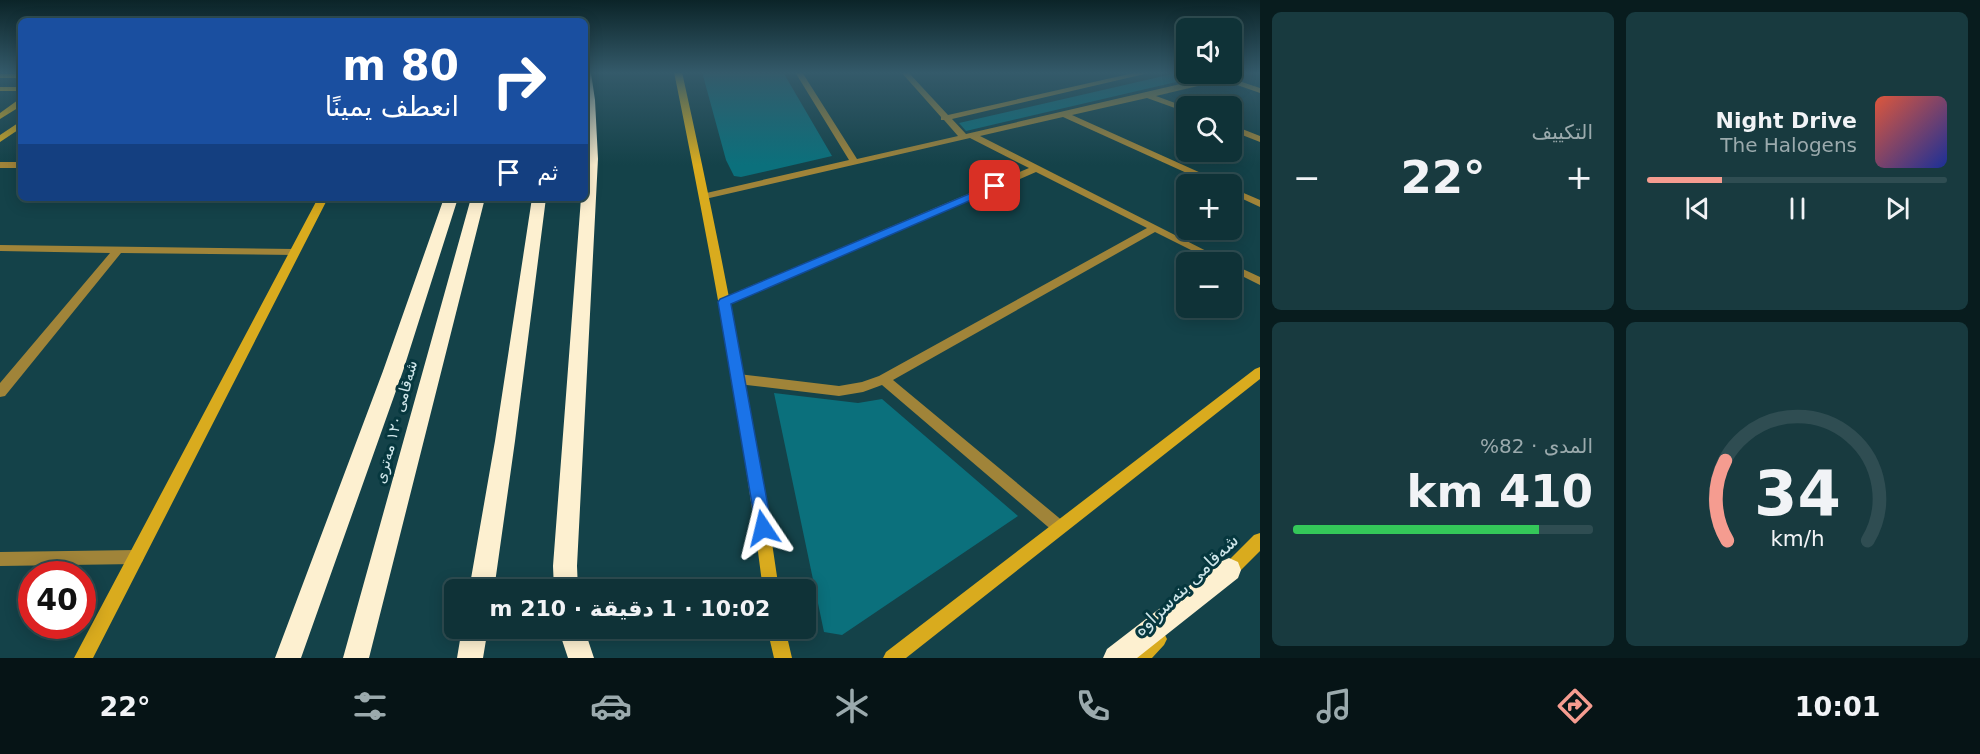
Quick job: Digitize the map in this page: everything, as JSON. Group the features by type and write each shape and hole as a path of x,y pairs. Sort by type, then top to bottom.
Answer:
{"highway":[{"path":"566,579 591,159 589,103"},
{"path":"288,657 345,497 408,335 450,201"},
{"name":"شەقامی ١٢٠ مەتری","path":"356,658 477,201"},
{"path":"483,579 505,441 539,201"},
{"path":"1116,658 1229,570"},
{"path":"470,658 473,639"},
{"path":"574,639 580,658"}],"street":[{"path":"685,103 705,196 738,379 769,579"},
{"path":"817,103 855,162"},
{"path":"931,103 944,118 968,136 1037,168 1203,252"},
{"path":"944,118 1012,103"},
{"path":"705,196 1113,103"},
{"path":"0,117 18,104"},
{"path":"1064,114 1196,174"},
{"path":"0,139 18,126"},
{"path":"1242,132 1260,139"},
{"path":"0,165 18,165"},
{"path":"724,302 1037,168"},
{"path":"1242,196 1260,204"},
{"path":"83,658 321,201"},
{"path":"738,379 839,391 863,387 884,380 1154,228"},
{"path":"0,248 295,252"},
{"path":"0,392 117,251"},
{"path":"1242,272 1260,281"},
{"path":"892,658 1260,372"},
{"path":"884,380 1059,527"},
{"name":"شەقامی بنەسراوە","path":"1139,658 1260,540"},
{"path":"0,559 136,557"},
{"path":"779,639 783,658"}],"shaded area":[{"path":"710,103 801,103 832,156 741,177 734,176 726,160"},
{"path":"1047,103 1087,103 966,131 959,123"},
{"path":"774,393 858,403 882,399 1018,516 842,635 824,632 816,594 816,579 813,579"}],"route":[{"path":"763,528 724,302 995,186"}]}
